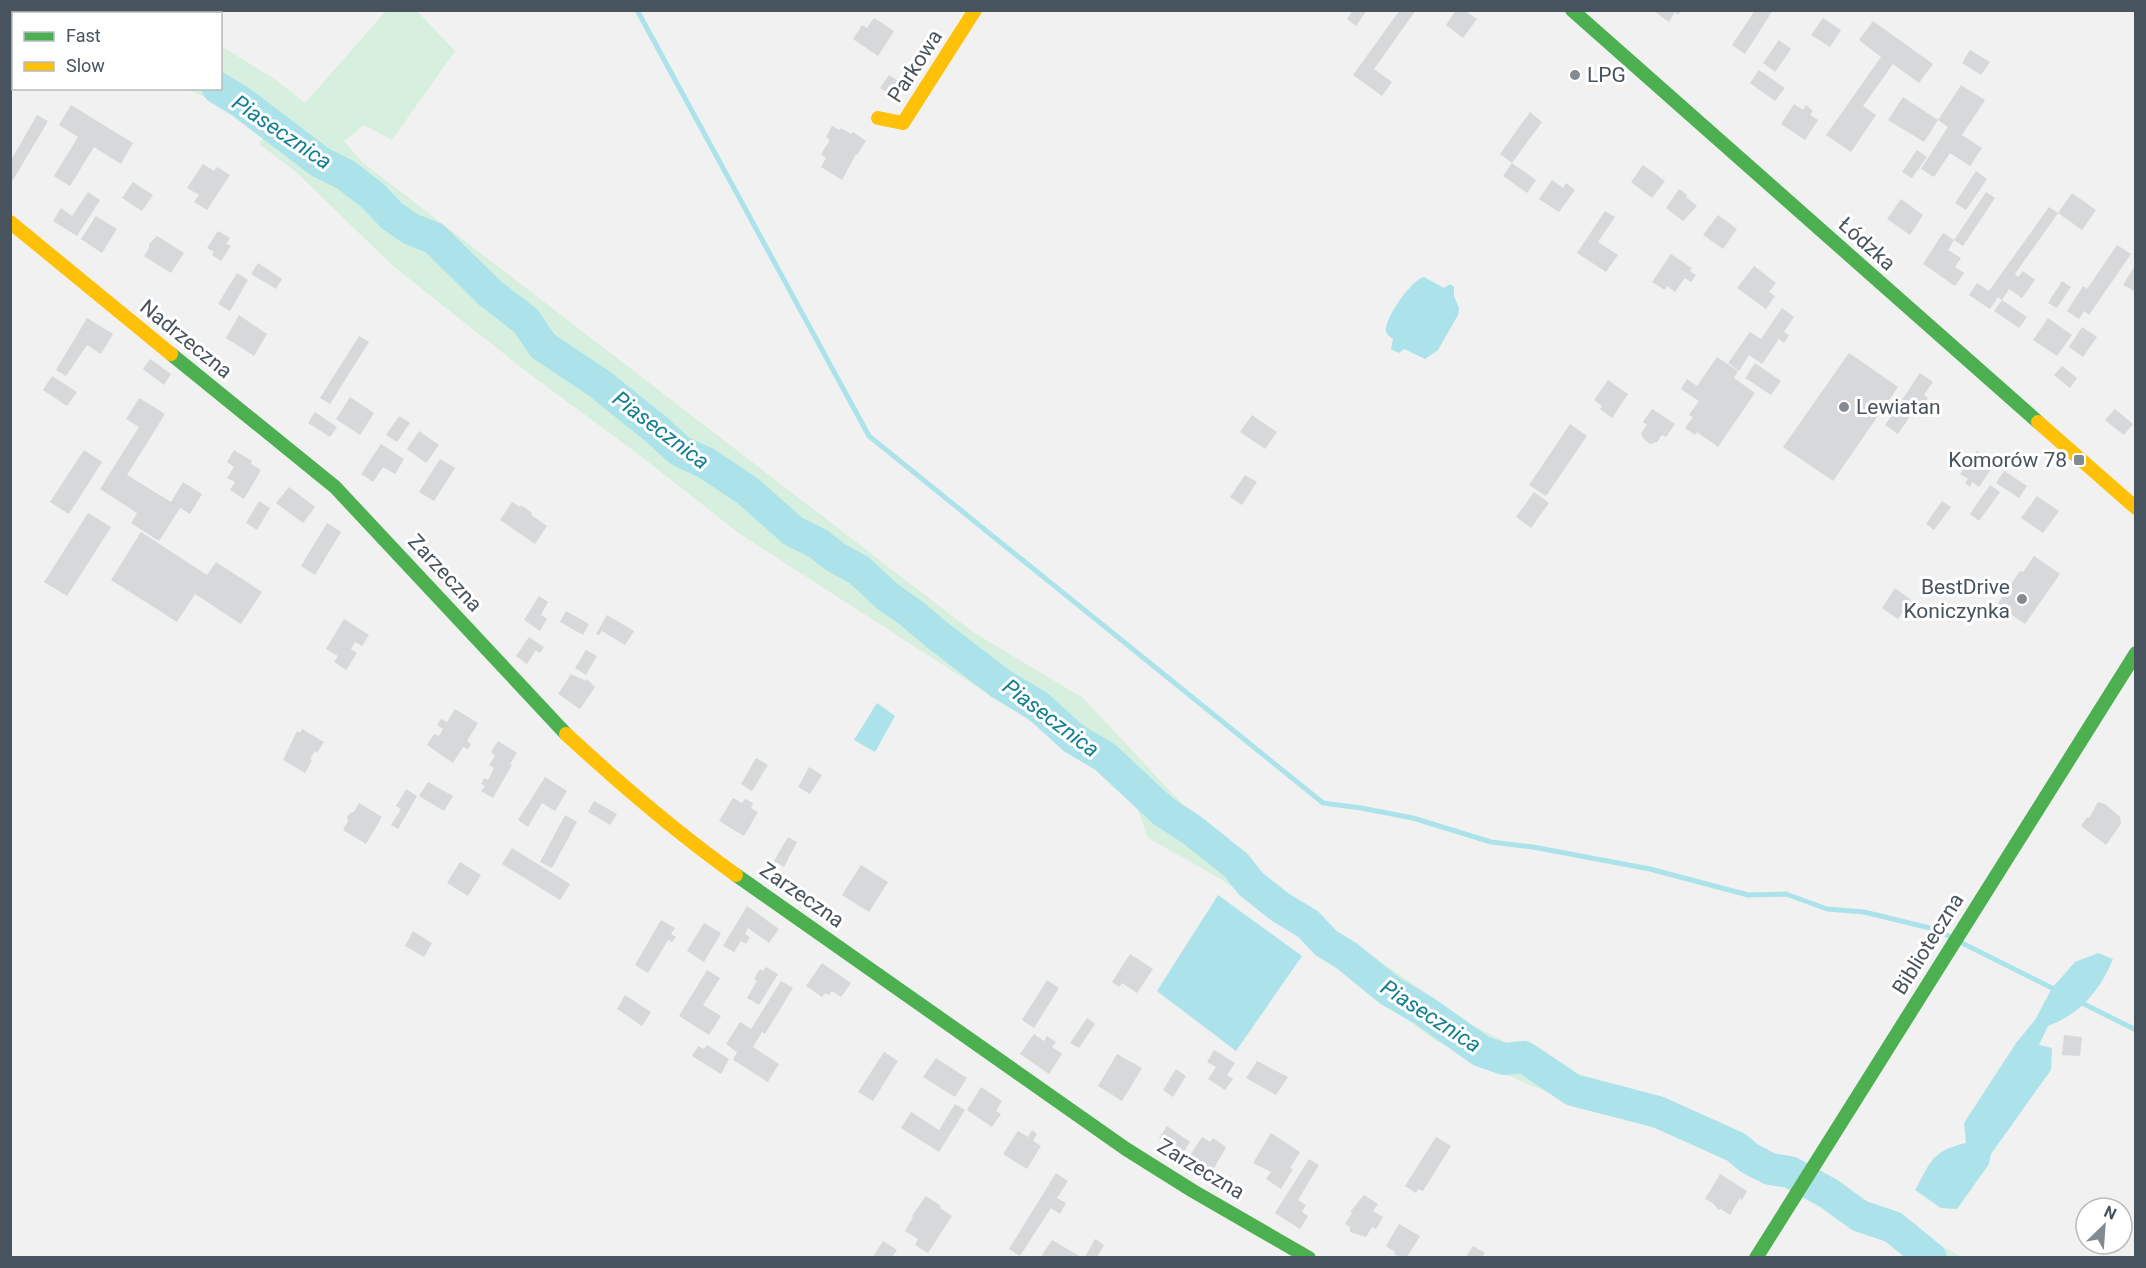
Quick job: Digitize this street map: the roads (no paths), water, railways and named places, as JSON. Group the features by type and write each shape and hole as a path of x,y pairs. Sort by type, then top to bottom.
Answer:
{"street":[{"name":"Parkowa","path":"878,118 903,123 975,10"},
{"name":"Łódzka","path":"1572,10 2136,508"},
{"name":"Nadrzeczna","path":"10,222 335,487"},
{"name":"Zarzeczna","path":"335,487 560,729 617,781 711,857 1126,1149 1193,1191 1309,1257"},
{"name":"Biblioteczna","path":"1756,1257 2136,653"}],"water":[{"path":"1424,277 1444,288 1450,284 1454,287 1454,296 1459,308 1458,315 1438,350 1425,359 1404,349 1399,353 1391,349 1393,339 1386,332 1386,326 1399,301 1419,279"},
{"path":"877,703 895,716 875,752 854,740"},
{"path":"1218,895 1302,956 1236,1051 1157,991"},
{"path":"2098,953 2113,959 2102,981 2079,1008 2048,1026 2039,1045 2052,1048 2051,1070 1991,1154 1989,1164 1957,1209 1941,1208 1915,1190 1929,1165 1939,1154 1966,1143 1964,1123 2016,1043 2035,1020 2052,988 2075,962"}],"waterway":[{"path":"637,10 869,436 1323,803 1413,818 1491,842 1533,847 1650,869 1748,895 1786,894 1827,909 1864,912 1934,929 1949,936"},
{"name":"Piasecznica","path":"221,90 241,102 320,162 346,175 374,197 392,216 411,229 434,238 490,293 526,321 543,346 600,384 680,451 706,463 748,491 793,531 819,544 835,557 859,570 887,596 1001,684 1038,706 1073,738 1105,757 1163,811 1192,830 1236,865 1251,884 1280,907 1308,924 1326,943 1347,956 1390,991 1423,1010 1481,1051 1504,1059 1524,1057 1573,1090 1658,1112 1736,1147 1749,1158 1770,1169 1790,1172 1828,1193 1860,1216 1893,1227 1931,1258"},
{"path":"1962,943 2058,991"},
{"path":"2080,1002 2136,1030"}],"place":[{"name":"LPG","path":"1575,75"},
{"name":"Lewiatan","path":"1844,407"},
{"name":"Komorów 78","path":"2079,460"},
{"name":"BestDrive Koniczynka","path":"2022,599"}]}
